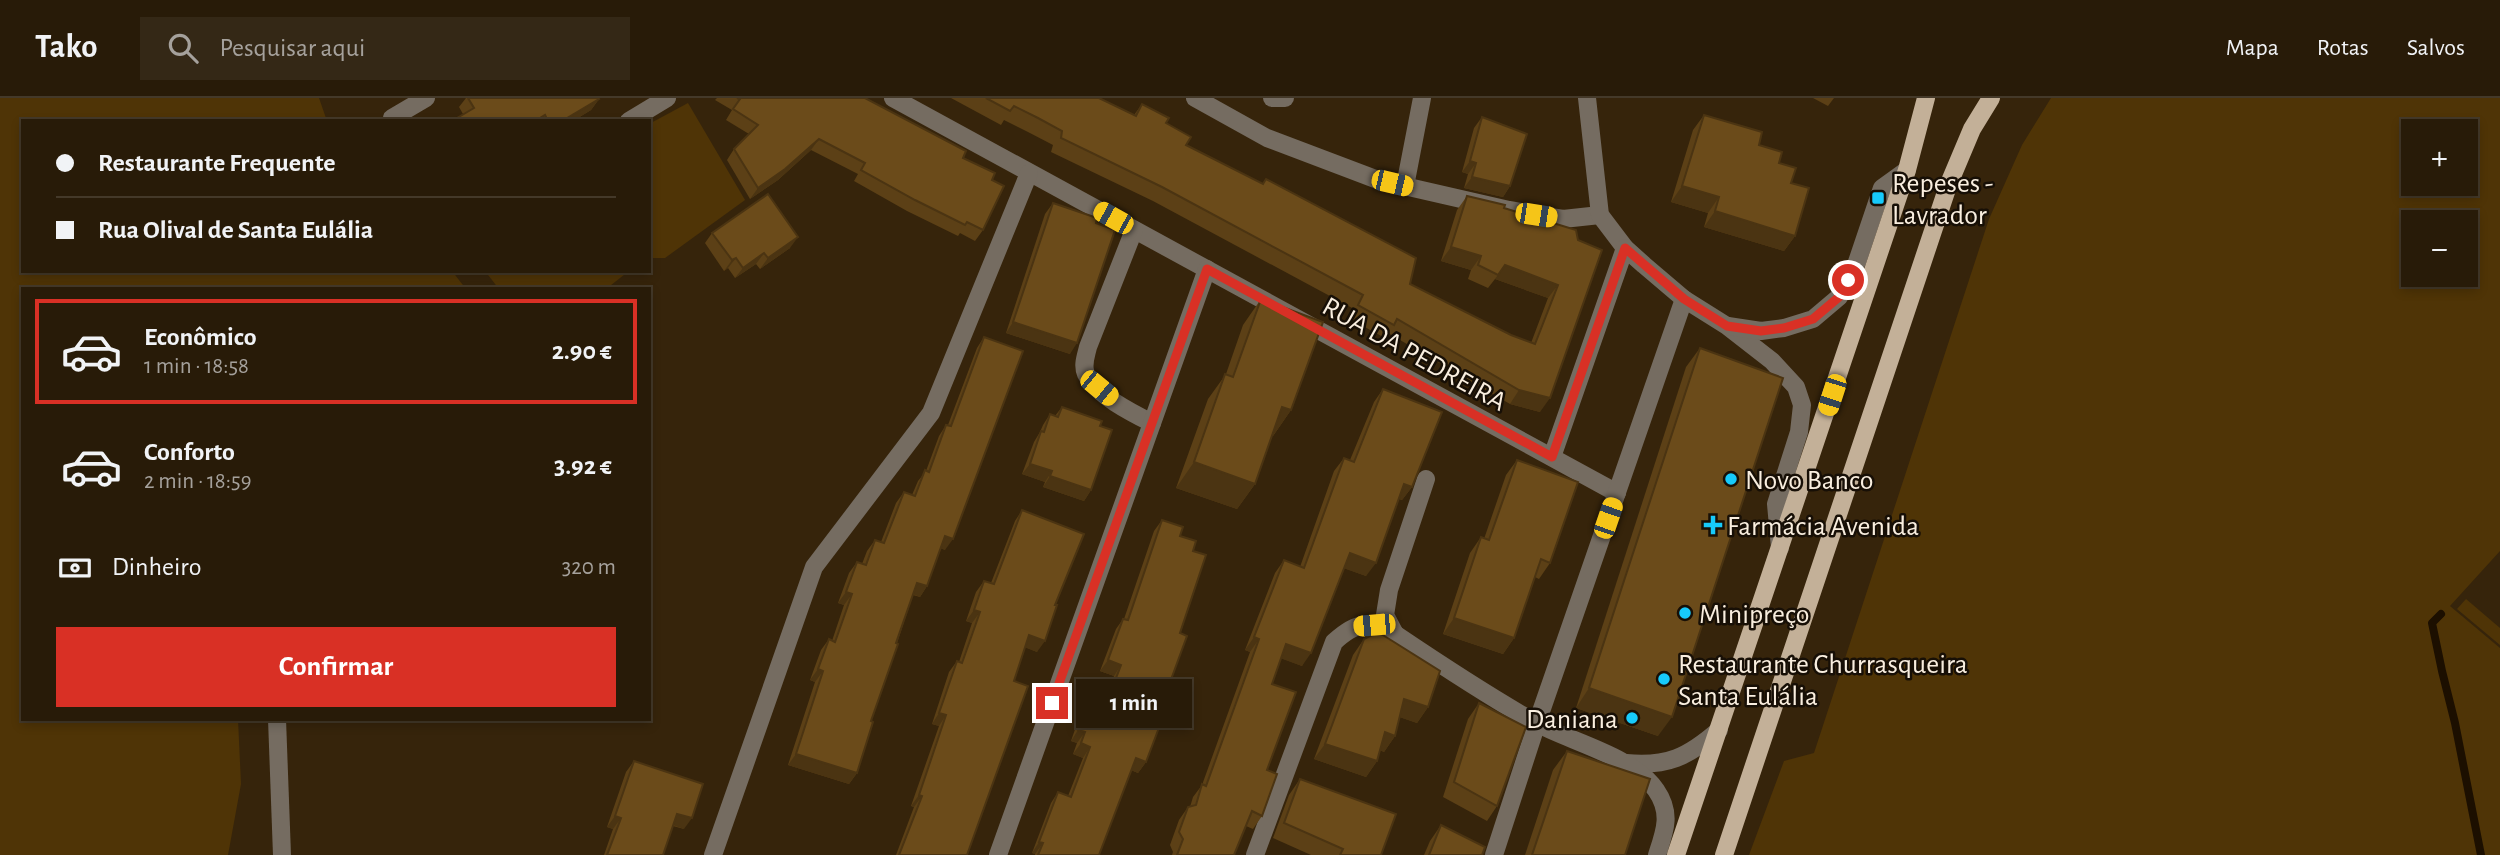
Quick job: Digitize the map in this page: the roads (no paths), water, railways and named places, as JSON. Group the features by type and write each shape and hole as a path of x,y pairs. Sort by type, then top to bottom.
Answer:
{"main road":[{"path":"1676,855 1907,170 1926,98"},
{"path":"1726,850 1948,186 1972,129 1992,98"}],"street":[{"path":"392,118 426,98"},
{"path":"632,119 667,98"},
{"name":"RUA DA PEDREIRA","path":"894,98 1617,493"},
{"path":"1195,98 1267,138 1378,180 1509,210 1563,219 1600,215"},
{"path":"1272,98 1285,98"},
{"path":"1405,186 1422,98"},
{"path":"1587,98 1600,215 1625,248 1684,299 1727,326 1772,361 1796,387 1802,405 1799,432 1776,504 1780,551"},
{"path":"1727,326 1761,331 1784,328 1813,319 1839,297 1857,262 1882,188 1907,170"},
{"path":"713,855 814,567 931,413 1029,173"},
{"path":"1134,230 1088,347 1084,364 1087,375 1099,388 1122,408 1152,424"},
{"path":"1552,457 1625,248"},
{"path":"998,855 1207,269"},
{"path":"1494,855 1684,299"},
{"path":"1395,634 1385,615 1389,590 1426,479"},
{"path":"1255,855 1334,642 1350,627 1374,625 1395,634 1537,723 1622,763 1655,788 1665,805 1668,822 1657,855"},
{"path":"277,721 282,855"},
{"path":"1622,763 1647,765 1672,761 1698,748 1719,730"}],"waterway":[{"path":"2441,614 2432,623 2481,855"}],"place":[{"name":"Repeses - Lavrador","path":"1878,198"},
{"name":"Novo Banco","path":"1731,479"},
{"name":"Farmácia Avenida","path":"1713,525"},
{"name":"Minipreço","path":"1685,613"},
{"name":"Restaurante Churrasqueira Santa Eulália","path":"1664,679"},
{"name":"Daniana","path":"1632,718"}]}
